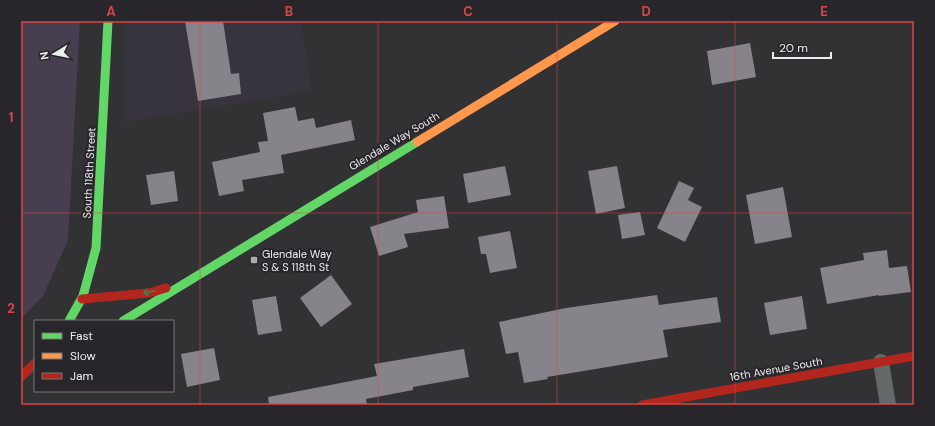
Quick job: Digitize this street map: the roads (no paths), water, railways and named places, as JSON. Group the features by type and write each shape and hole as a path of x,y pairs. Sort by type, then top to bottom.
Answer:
{"street":[{"name":"South 118th Street","path":"70,320 82,300 91,272 96,248 108,21"},
{"name":"Glendale Way South","path":"125,320 615,21"},
{"name":"Glendale Way South","path":"82,300 149,293 186,282"},
{"name":"16th Avenue South","path":"642,405 914,356"},
{"path":"881,362 888,405"},
{"path":"21,377 34,364"},
{"path":"21,385 34,377"}],"place":[{"name":"Glendale Way S & S 118th St","path":"254,260"}]}
